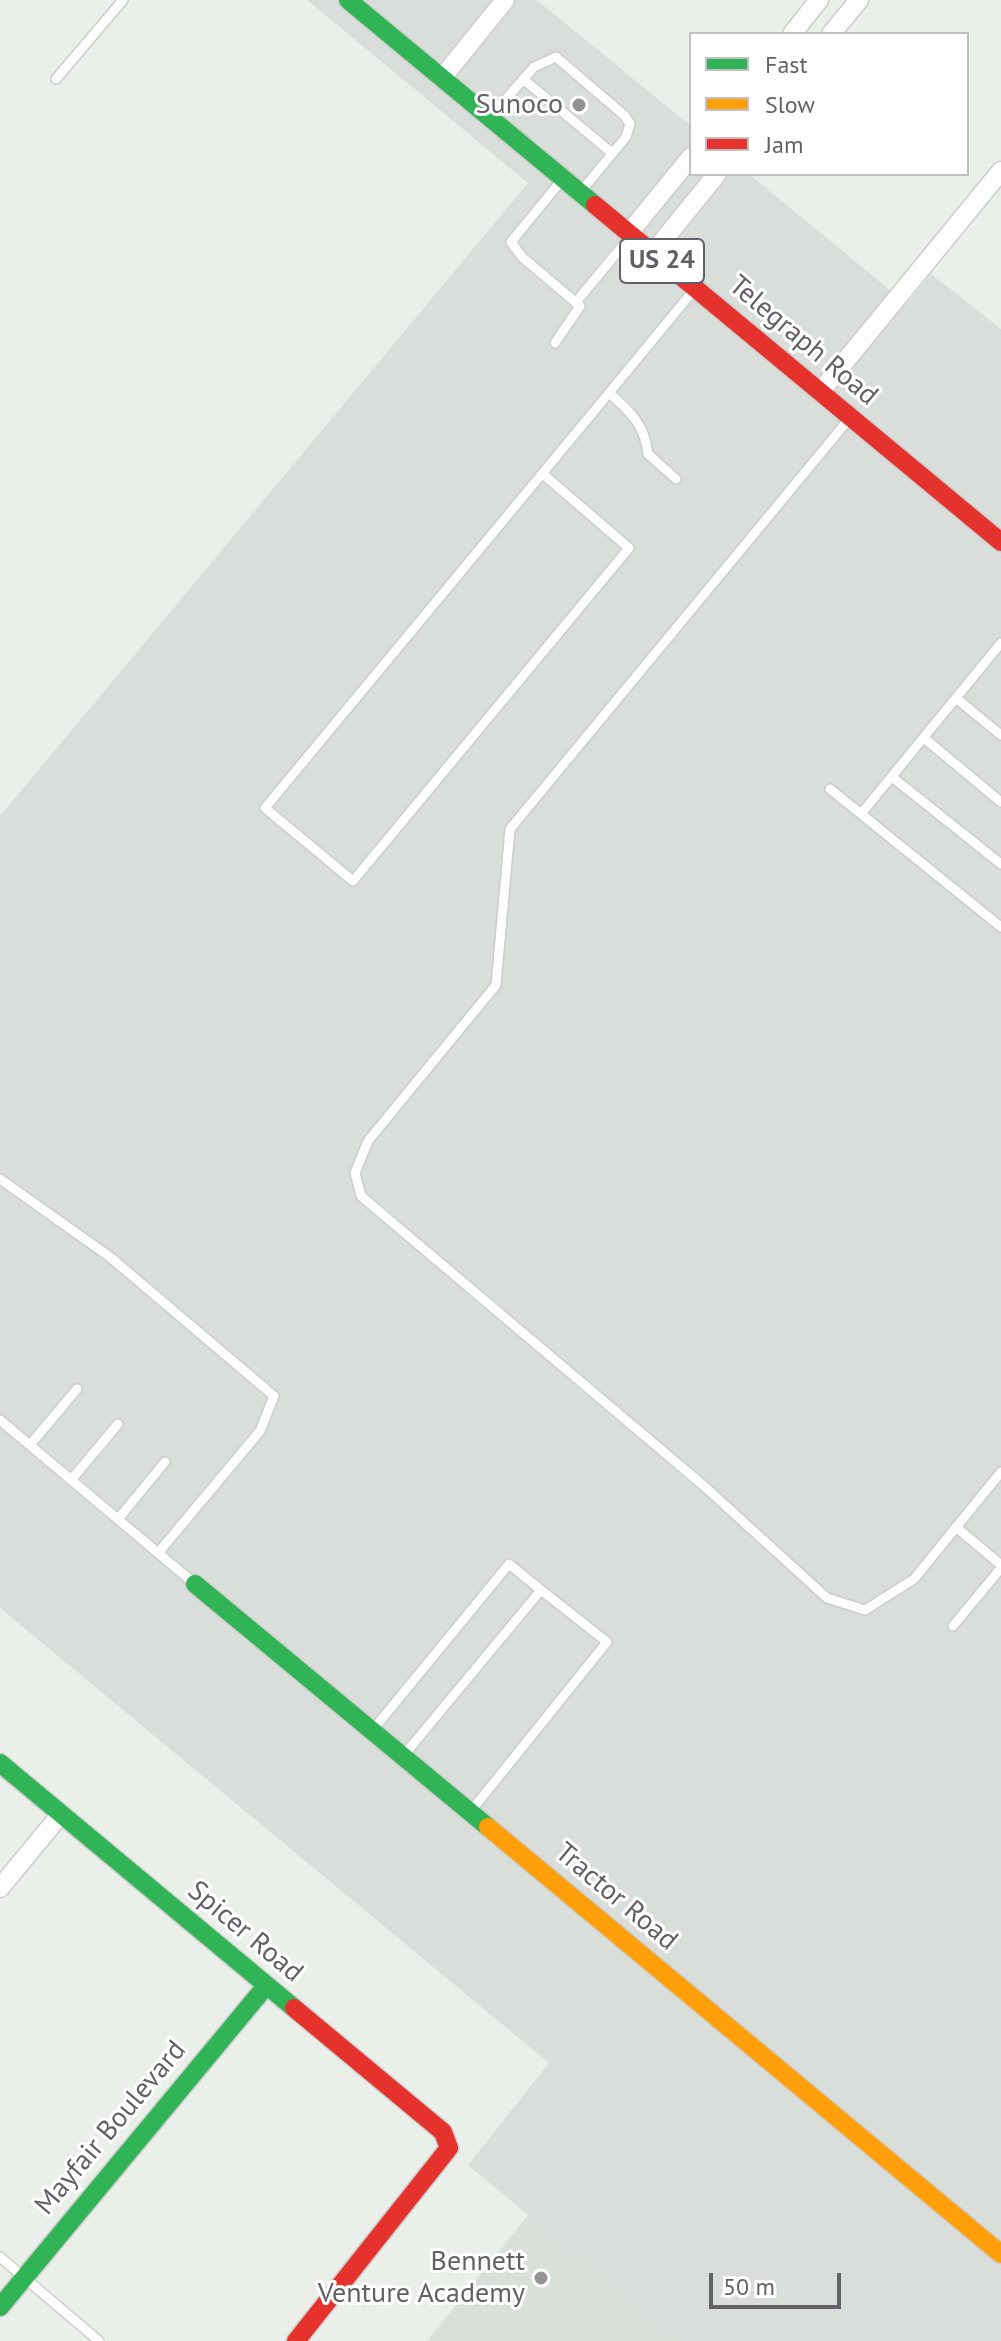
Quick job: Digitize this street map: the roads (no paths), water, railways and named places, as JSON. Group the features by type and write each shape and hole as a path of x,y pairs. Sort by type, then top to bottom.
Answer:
{"street":[{"name":"Telegraph Road","path":"348,0 820,392 998,533"},
{"path":"442,78 505,0"},
{"path":"794,32 819,0"},
{"path":"833,32 859,0"},
{"path":"630,234 689,160"},
{"path":"820,392 1001,171"},
{"path":"653,253 715,176"},
{"name":"Tractor Road","path":"195,1584 1001,2254"},
{"name":"Spicer Road","path":"0,1763 443,2132 449,2148 296,2341"},
{"path":"0,1888 61,1814"},
{"name":"Mayfair Boulevard","path":"0,2307 266,1986"}],"lane":[{"path":"56,79 123,0"},
{"path":"489,118 523,79 545,59 556,57 625,116 630,124 626,137 580,192"},
{"path":"523,79 612,153"},
{"path":"555,343 578,314 580,306 522,257 511,242 563,179"},
{"path":"576,302 630,234"},
{"path":"544,475 629,548 353,881 265,808 544,475 695,288"},
{"path":"609,393 645,433 648,454 676,479"},
{"path":"851,417 510,829 496,985 368,1141 355,1173 361,1196 704,1486 827,1598 865,1610 914,1579 1001,1472"},
{"path":"861,814 1001,643"},
{"path":"956,698 1001,735"},
{"path":"924,738 1001,802"},
{"path":"892,777 1001,864"},
{"path":"830,789 1001,927"},
{"path":"0,1179 110,1257 274,1396 260,1431 158,1553"},
{"path":"30,1445 77,1389"},
{"path":"0,1420 195,1584"},
{"path":"71,1480 118,1424"},
{"path":"118,1519 165,1462"},
{"path":"953,1626 1001,1567 956,1527"},
{"path":"372,1731 509,1564 607,1642 470,1812"},
{"path":"403,1757 541,1590"},
{"path":"0,2257 99,2341"}],"place":[{"name":"Sunoco","path":"579,105"},
{"name":"Bennett Venture Academy","path":"541,2278"}]}
